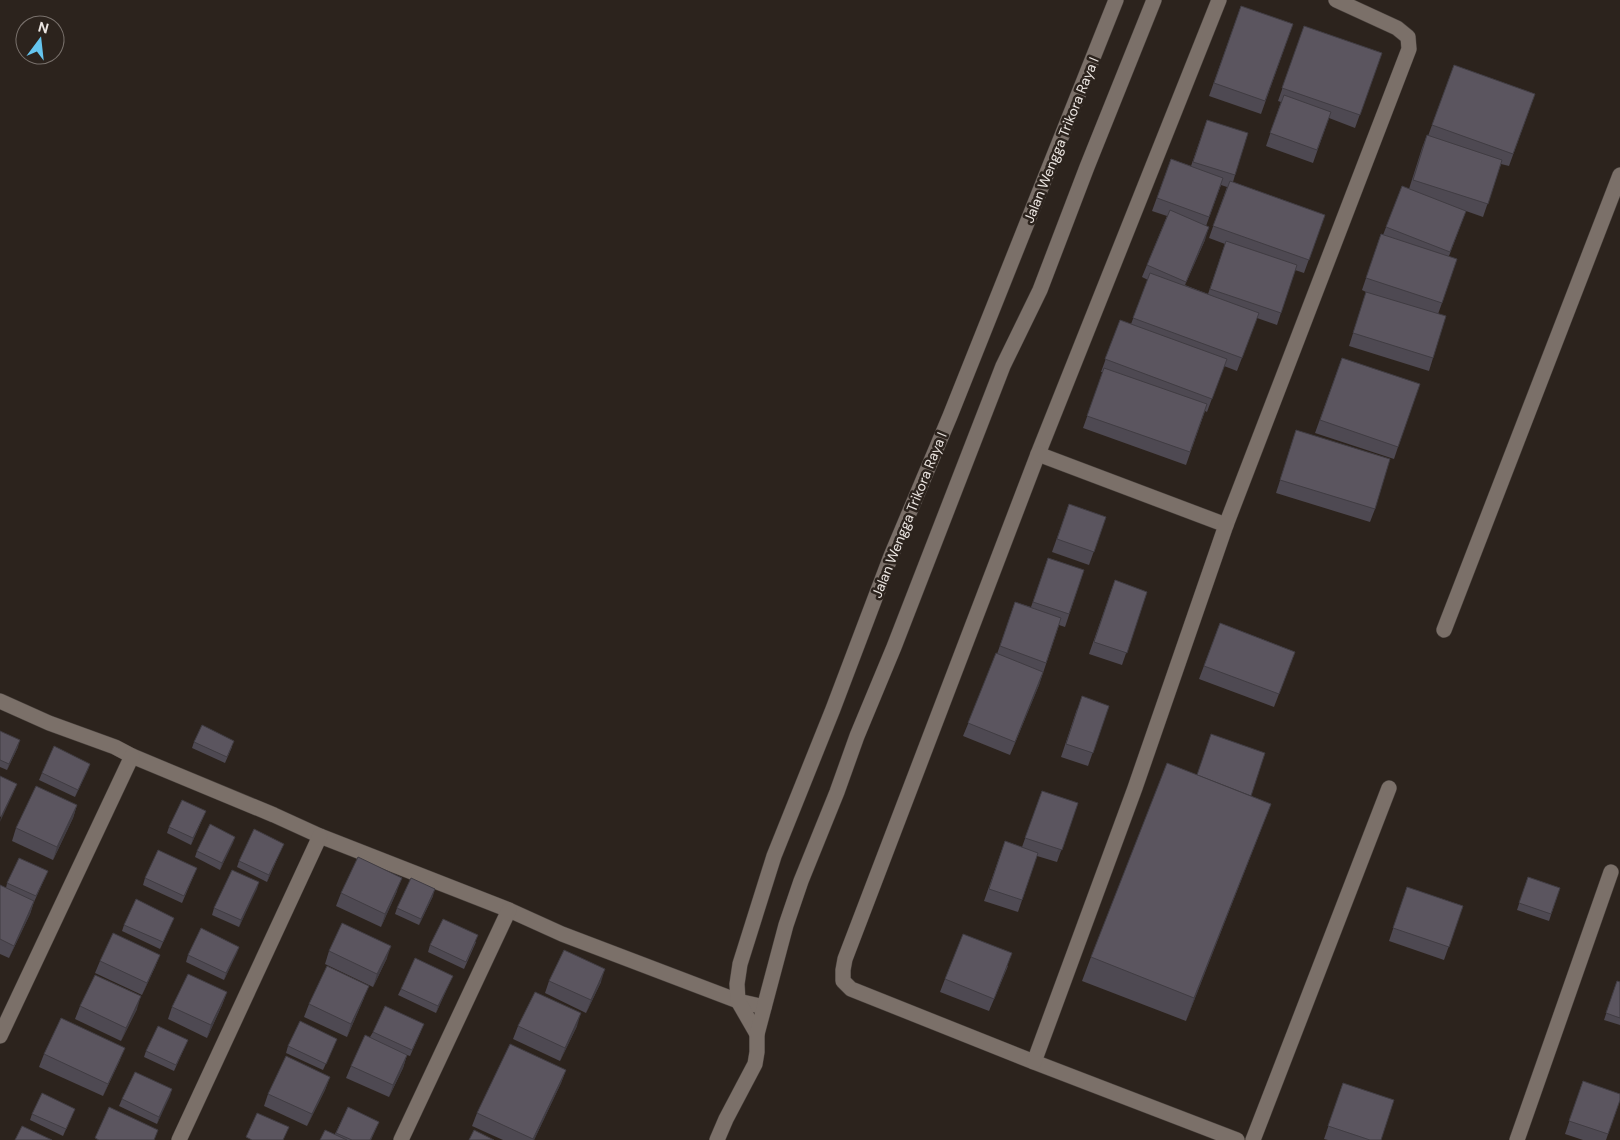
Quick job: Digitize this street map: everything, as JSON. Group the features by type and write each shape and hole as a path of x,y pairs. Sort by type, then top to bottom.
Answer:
{"street":[{"name":"Jalan Wengga Trikora Raya I","path":"738,1001 737,984 740,964 774,856 844,681 891,556 950,416 1116,0"},
{"path":"717,1140 755,1064 758,1052 757,1034 786,925 801,881 1003,366 1040,290 1076,193 1154,0"},
{"path":"1219,0 1038,454 845,959 843,981 851,989 1237,1140"},
{"path":"1034,1062 1135,788 1226,525 1409,49 1408,37 1397,28 1336,0"},
{"path":"1444,630 1620,175"},
{"path":"1038,454 1226,525"},
{"path":"0,701 49,723 115,747 320,836 509,910 562,934 738,1001 764,1007"},
{"path":"0,1036 132,756"},
{"path":"1253,1140 1389,788"},
{"path":"179,1140 320,836"},
{"path":"1517,1140 1611,872"},
{"path":"401,1140 509,910"},
{"path":"738,1001 757,1034"}],"building":[{"path":"1241,6 1293,24 1265,101 1214,83"},
{"path":"1304,26 1382,53 1360,115 1282,88"},
{"path":"1454,65 1535,94 1513,154 1432,125"},
{"path":"1284,95 1331,112 1317,150 1270,133"},
{"path":"1207,120 1248,133 1235,175 1193,162"},
{"path":"1427,135 1502,160 1488,204 1413,180"},
{"path":"1171,159 1223,178 1209,217 1157,198"},
{"path":"1230,181 1325,215 1309,260 1213,226"},
{"path":"1402,186 1466,211 1450,252 1386,227"},
{"path":"1170,210 1209,227 1186,282 1147,265"},
{"path":"1381,234 1457,259 1442,303 1366,278"},
{"path":"1226,241 1297,265 1281,313 1210,289"},
{"path":"1150,273 1259,313 1242,358 1133,318"},
{"path":"1366,292 1446,316 1433,358 1353,333"},
{"path":"1120,320 1227,359 1212,399 1105,359"},
{"path":"1342,358 1420,384 1398,447 1320,420"},
{"path":"1104,368 1207,404 1190,452 1087,416"},
{"path":"1296,430 1390,459 1375,509 1280,480"},
{"path":"1069,504 1106,517 1094,552 1057,539"},
{"path":"1048,558 1084,570 1069,614 1033,602"},
{"path":"1115,580 1147,592 1127,653 1094,642"},
{"path":"1015,602 1061,618 1046,663 1000,646"},
{"path":"1220,623 1295,652 1279,694 1204,666"},
{"path":"996,653 1043,672 1015,742 968,723"},
{"path":"1082,696 1109,706 1093,753 1066,744"},
{"path":"202,725 234,741 227,757 194,742"},
{"path":"0,731 20,740 9,764 0,760"},
{"path":"1211,734 1265,753 1251,796 1197,775"},
{"path":"54,746 90,764 78,790 42,773"},
{"path":"1167,763 1271,804 1194,998 1091,957"},
{"path":"0,776 17,784 1,817 0,816"},
{"path":"36,786 77,805 57,847 16,828"},
{"path":"1042,791 1078,803 1062,850 1025,838"},
{"path":"182,800 206,811 193,838 169,827"},
{"path":"210,824 235,837 222,863 197,851"},
{"path":"254,829 284,844 269,875 239,861"},
{"path":"1005,841 1038,853 1022,900 989,889"},
{"path":"158,850 197,868 184,896 145,878"},
{"path":"358,857 402,878 385,914 341,893"},
{"path":"19,858 48,871 36,896 7,883"},
{"path":"232,870 259,882 241,920 214,908"},
{"path":"1528,877 1560,888 1551,914 1519,903"},
{"path":"411,878 435,889 421,919 397,908"},
{"path":"0,885 34,901 14,946 0,939"},
{"path":"1407,887 1463,906 1449,947 1393,928"},
{"path":"136,899 174,918 163,942 124,925"},
{"path":"443,919 478,935 466,962 430,945"},
{"path":"342,923 391,946 377,974 329,951"},
{"path":"201,928 239,947 226,973 188,955"},
{"path":"113,933 160,955 147,983 100,961"},
{"path":"963,934 1012,953 994,999 945,979"},
{"path":"564,950 605,969 591,1000 549,981"},
{"path":"415,958 453,976 438,1006 401,989"},
{"path":"327,966 369,986 351,1024 309,1004"},
{"path":"188,974 227,992 211,1025 172,1007"},
{"path":"95,975 141,996 126,1028 80,1006"},
{"path":"1617,981 1620,982 1620,1018 1606,1013"},
{"path":"535,992 581,1013 565,1048 518,1026"},
{"path":"385,1006 424,1024 412,1050 373,1032"},
{"path":"61,1018 125,1048 108,1084 44,1054"},
{"path":"300,1021 337,1039 326,1064 288,1046"},
{"path":"158,1026 188,1040 176,1065 146,1051"},
{"path":"365,1035 407,1055 393,1085 351,1066"},
{"path":"510,1044 566,1070 533,1139 477,1113"},
{"path":"286,1056 330,1077 312,1114 268,1094"},
{"path":"135,1072 172,1089 159,1117 122,1099"},
{"path":"1583,1081 1620,1094 1620,1100 1608,1134 1569,1121"},
{"path":"1343,1083 1394,1100 1381,1140 1370,1140 1328,1126"},
{"path":"42,1093 75,1109 66,1129 32,1114"},
{"path":"109,1107 158,1130 154,1140 99,1140 95,1138"},
{"path":"348,1107 379,1122 370,1140 352,1140 336,1133"},
{"path":"257,1113 289,1127 283,1140 252,1140 246,1137"},
{"path":"22,1126 52,1140 15,1140"},
{"path":"325,1130 347,1140 320,1140"},
{"path":"474,1130 494,1140 469,1140"}]}
